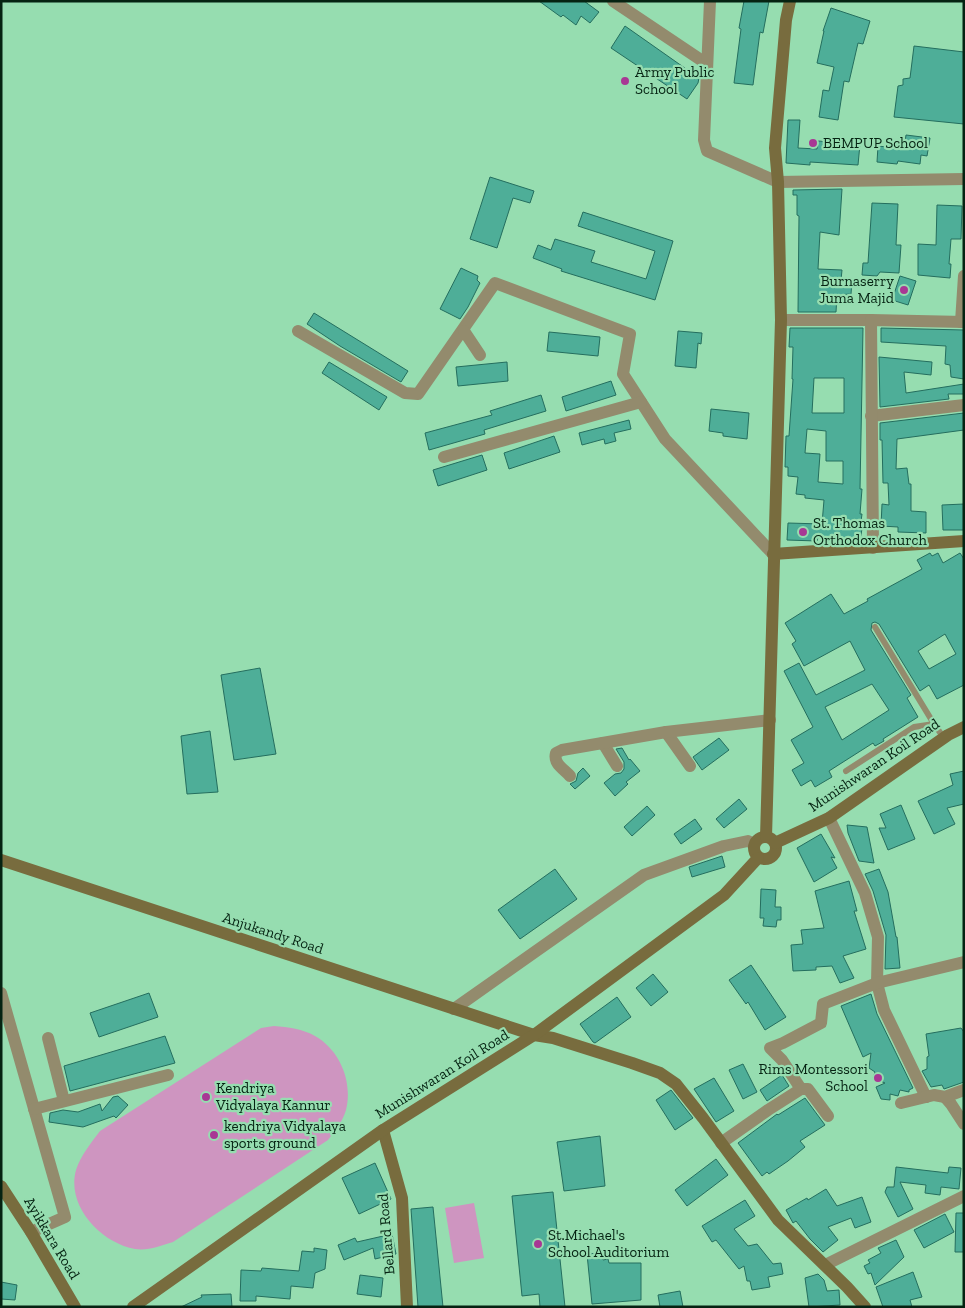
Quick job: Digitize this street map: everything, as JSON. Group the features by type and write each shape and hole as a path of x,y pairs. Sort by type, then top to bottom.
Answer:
{"street":[{"path":"612,1 707,64"},
{"path":"710,1 704,140 707,151 778,182 964,178"},
{"path":"771,840 759,839 754,844 754,852 758,858 765,860 772,857 776,851 771,840 770,720 773,554 781,320 778,182 775,148 786,20 790,1"},
{"path":"781,320 963,322 964,276"},
{"path":"298,331 405,393 418,394 464,331 495,284 630,334 623,374 665,439 773,554"},
{"path":"870,320 873,548"},
{"path":"464,331 480,354"},
{"path":"444,457 641,402"},
{"path":"871,416 964,405"},
{"path":"773,554 964,541"},
{"path":"570,776 556,763 556,754 562,750 666,732 770,720"},
{"name":"Munishwaran Koil Road","path":"771,840 829,818 964,726"},
{"path":"666,732 690,766"},
{"path":"602,743 617,766"},
{"path":"829,818 865,893 878,937 877,983 884,1010 926,1097"},
{"path":"454,1009 644,875 724,846 748,841 754,844"},
{"name":"Munishwaran Koil Road","path":"132,1307 383,1130 534,1035 724,895 758,858"},
{"name":"Anjukandy Road","path":"1,860 534,1035 554,1038 613,1057 668,1077 676,1084 703,1118 778,1220 865,1307"},
{"path":"801,1089 782,1060 770,1048 782,1044 821,1023 823,1004 877,983 964,962"},
{"path":"1,993 65,1217 31,1232"},
{"path":"48,1038 64,1101"},
{"path":"34,1109 168,1075"},
{"path":"721,1143 801,1089 808,1089 828,1116"},
{"path":"901,1103 934,1094 945,1097 964,1090"},
{"path":"945,1097 964,1123"},
{"name":"Bellard Road","path":"383,1130 402,1198 407,1307"},
{"name":"Ayikkara Road","path":"1,1186 31,1232 75,1307"},
{"path":"825,1265 964,1196"}],"lane":[{"path":"875,626 944,738"},
{"path":"846,771 914,727 934,724"}],"shaded area":[{"name":"kendriya Vidyalaya sports ground","path":"274,1026 295,1029 315,1036 324,1042 338,1058 346,1078 348,1099 345,1114 328,1140 173,1242 149,1249 135,1249 110,1239 99,1231 81,1209 76,1197 74,1183 76,1170 86,1149 100,1131 261,1028"},
{"path":"474,1203 484,1258 454,1263 445,1208"}],"building":[{"path":"539,1 584,1 599,12 590,23 581,16 576,25"},
{"path":"744,1 769,1 763,33 760,32 753,85 734,83 741,29 739,28"},
{"path":"831,8 870,21 863,44 858,43 849,82 844,81 838,120 819,117 823,90 829,91 834,67 817,63 823,31"},
{"path":"625,26 699,78 698,83 687,99 611,48"},
{"path":"914,46 964,52 964,124 894,117 898,86 903,85 903,79 910,78"},
{"path":"788,120 800,120 798,148 817,149 818,141 860,144 858,165 810,162 810,165 786,163"},
{"path":"906,135 930,138 927,156 921,155 920,164 898,161 897,164 877,162 878,146 904,149"},
{"path":"490,177 534,191 530,203 513,198 497,248 470,239"},
{"path":"842,189 839,235 820,232 818,269 842,270 841,280 852,281 851,294 837,295 836,312 798,312 799,216 797,215 797,195 793,195 793,190"},
{"path":"872,203 898,204 896,245 901,245 899,273 880,272 877,276 862,275 863,263 868,263"},
{"path":"937,205 962,206 961,239 951,239 950,278 918,275 918,244 936,245"},
{"path":"583,212 673,241 655,300 561,271 562,269 533,258 538,245 551,250 555,239 595,251 591,262 646,279 655,251 578,226"},
{"path":"461,268 478,276 477,280 480,283 460,319 440,309"},
{"name":"Burnaserry Juma Majid","path":"900,276 916,281 908,305 892,300"},
{"path":"314,313 408,371 401,382 307,324"},
{"path":"790,328 863,328 860,489 862,489 860,514 862,514 860,529 862,529 860,540 850,541 818,537 817,541 787,540 788,523 822,524 824,500 805,498 805,495 796,494 798,477 788,476 788,467 785,467 786,436 789,436 793,379 793,347 789,347","holes":["814,378 844,378 844,413 812,413","807,429 826,431 826,461 843,461 843,484 818,482 820,454 805,453"]},
{"path":"881,328 964,330 964,379 951,377 950,365 945,364 946,346 881,342"},
{"path":"678,331 702,333 701,344 698,343 696,368 675,366"},
{"path":"549,332 600,337 598,356 547,351"},
{"path":"879,357 932,362 931,375 904,372 906,393 964,384 964,394 948,394 949,399 880,407"},
{"path":"329,362 387,397 379,410 322,373"},
{"path":"507,362 508,381 458,386 456,367"},
{"path":"611,381 616,395 566,411 562,397"},
{"path":"541,395 546,411 484,430 485,434 429,450 425,433 492,415 490,411"},
{"path":"711,409 749,413 747,439 723,436 723,433 709,431"},
{"path":"964,413 964,430 897,439 896,469 907,468 909,484 911,484 911,511 926,512 926,533 898,532 898,527 881,526 882,504 889,505 888,483 883,483 880,423"},
{"path":"629,420 631,429 614,433 616,441 605,444 604,439 582,445 579,433"},
{"path":"554,436 560,452 509,469 504,453"},
{"path":"482,455 487,470 438,486 433,470"},
{"path":"964,504 964,530 943,530 942,505"},
{"path":"930,553 932,556 938,553 943,563 960,553 964,559 964,685 937,699 929,685 920,691 879,624 872,623 871,630 911,695 907,698 918,717 883,739 884,741 875,746 873,743 829,771 832,777 815,787 811,780 801,786 792,770 804,763 791,740 813,727 784,671 799,663 816,695 865,670 850,641 804,666 792,644 796,641 785,623 831,594 844,614 922,569 917,560","holes":["945,634 956,654 929,669 918,651","872,684 889,710 842,740 825,707"]},
{"path":"260,668 276,754 234,760 221,675"},
{"path":"210,731 218,792 187,794 181,736"},
{"path":"719,738 729,750 702,770 693,757"},
{"path":"622,748 629,760 640,771 626,782 628,784 615,796 604,783 615,774 621,773 624,769 624,762 616,749"},
{"path":"583,768 590,776 575,789 570,784 576,781 578,773"},
{"path":"964,771 964,804 947,808 955,824 934,834 918,801 953,785 950,774"},
{"path":"739,799 747,809 724,828 716,819"},
{"path":"901,805 915,839 888,850 879,828 886,828 880,814"},
{"path":"647,806 655,815 632,836 624,827"},
{"path":"695,819 702,829 681,844 674,834"},
{"path":"847,825 867,827 874,863 859,861 848,833"},
{"path":"821,834 835,858 831,857 837,868 814,882 797,848"},
{"path":"722,856 725,867 692,877 689,867"},
{"path":"555,869 577,899 520,939 498,910"},
{"path":"879,869 888,892 897,937 900,968 885,969 886,935 873,891 865,874"},
{"path":"849,881 857,911 854,911 866,949 843,956 854,978 840,983 832,966 816,967 816,970 793,971 791,945 803,944 801,930 824,928 815,891"},
{"path":"761,889 776,890 775,907 781,907 781,920 777,920 776,927 763,926 764,918 760,918"},
{"path":"751,965 786,1017 765,1030 748,1002 746,1004 729,980"},
{"path":"653,974 668,992 651,1006 636,988"},
{"path":"149,993 158,1017 99,1037 90,1013"},
{"path":"871,994 877,1014 913,1088 909,1092 900,1090 898,1096 890,1094 890,1100 881,1099 876,1087 885,1083 873,1078 875,1072 869,1068 871,1053 863,1057 841,1006"},
{"path":"617,997 631,1017 595,1043 593,1042 580,1024"},
{"path":"961,1028 964,1032 964,1082 944,1089 942,1085 931,1087 922,1071 927,1069 927,1057 929,1056 926,1034"},
{"name":"Kendriya Vidyalaya Kannur","path":"165,1036 175,1063 70,1091 64,1066"},
{"path":"743,1064 757,1092 743,1099 729,1070"},
{"path":"782,1075 789,1086 767,1101 760,1090"},
{"path":"714,1078 734,1111 716,1122 694,1089"},
{"path":"671,1090 693,1118 675,1130 656,1100"},
{"path":"118,1096 128,1105 116,1118 114,1116 83,1127 49,1122 50,1113 63,1110 78,1112 100,1104 102,1111 113,1097"},
{"path":"805,1098 825,1125 800,1141 805,1147 788,1161 769,1174 767,1172 762,1176 738,1143 777,1114"},
{"path":"600,1136 605,1186 564,1191 557,1142"},
{"path":"716,1159 728,1175 687,1206 675,1190"},
{"path":"375,1163 391,1199 359,1214 342,1178"},
{"path":"896,1167 948,1173 949,1167 961,1168 959,1189 941,1187 940,1195 925,1193 926,1185 900,1182 913,1209 898,1217 885,1192 887,1187 894,1187"},
{"path":"826,1189 837,1206 862,1197 871,1222 855,1228 851,1218 828,1227 838,1240 823,1252 796,1221 793,1223 786,1210"},
{"name":"St.Michael's School Auditorium","path":"553,1192 565,1307 540,1307 539,1294 522,1296 512,1196"},
{"path":"745,1200 755,1216 734,1229 748,1246 757,1244 773,1264 781,1263 783,1274 768,1277 770,1287 752,1290 750,1281 747,1281 744,1266 739,1269 716,1240 712,1242 702,1226"},
{"path":"433,1207 443,1307 418,1307 411,1209"},
{"path":"956,1213 964,1213 964,1252 955,1252"},
{"path":"945,1214 954,1232 924,1248 914,1230"},
{"path":"392,1234 396,1254 375,1259 373,1248 344,1260 338,1245 355,1238 357,1242"},
{"path":"896,1240 904,1257 875,1285 871,1273 868,1274 864,1266 870,1263 868,1260 881,1253 878,1248"},
{"path":"314,1248 327,1250 325,1269 315,1273 313,1288 291,1286 290,1299 256,1296 256,1301 240,1301 241,1270 261,1271 262,1268 299,1271 302,1251 314,1252"},
{"path":"603,1253 603,1260 608,1259 609,1263 641,1263 641,1300 592,1304 587,1254"},
{"path":"913,1272 922,1297 910,1300 912,1307 883,1307 876,1287"},
{"path":"818,1274 824,1280 827,1291 839,1290 840,1305 809,1307 805,1278"},
{"path":"360,1275 383,1278 381,1297 357,1294"},
{"path":"1,1282 17,1285 15,1300 1,1299"},
{"path":"680,1291 683,1307 660,1307 658,1295"},
{"path":"231,1294 232,1307 181,1307 202,1297 201,1295"}],"place":[{"name":"Army Public School","path":"625,81"},
{"name":"BEMPUP School","path":"813,143"},
{"name":"Burnaserry Juma Majid","path":"904,290"},
{"name":"St. Thomas Orthodox Church","path":"803,532"},
{"name":"Rims Montessori School","path":"878,1078"},
{"name":"Kendriya Vidyalaya Kannur","path":"206,1097"},
{"name":"kendriya Vidyalaya sports ground","path":"214,1135"},
{"name":"St.Michael's School Auditorium","path":"538,1244"}]}
